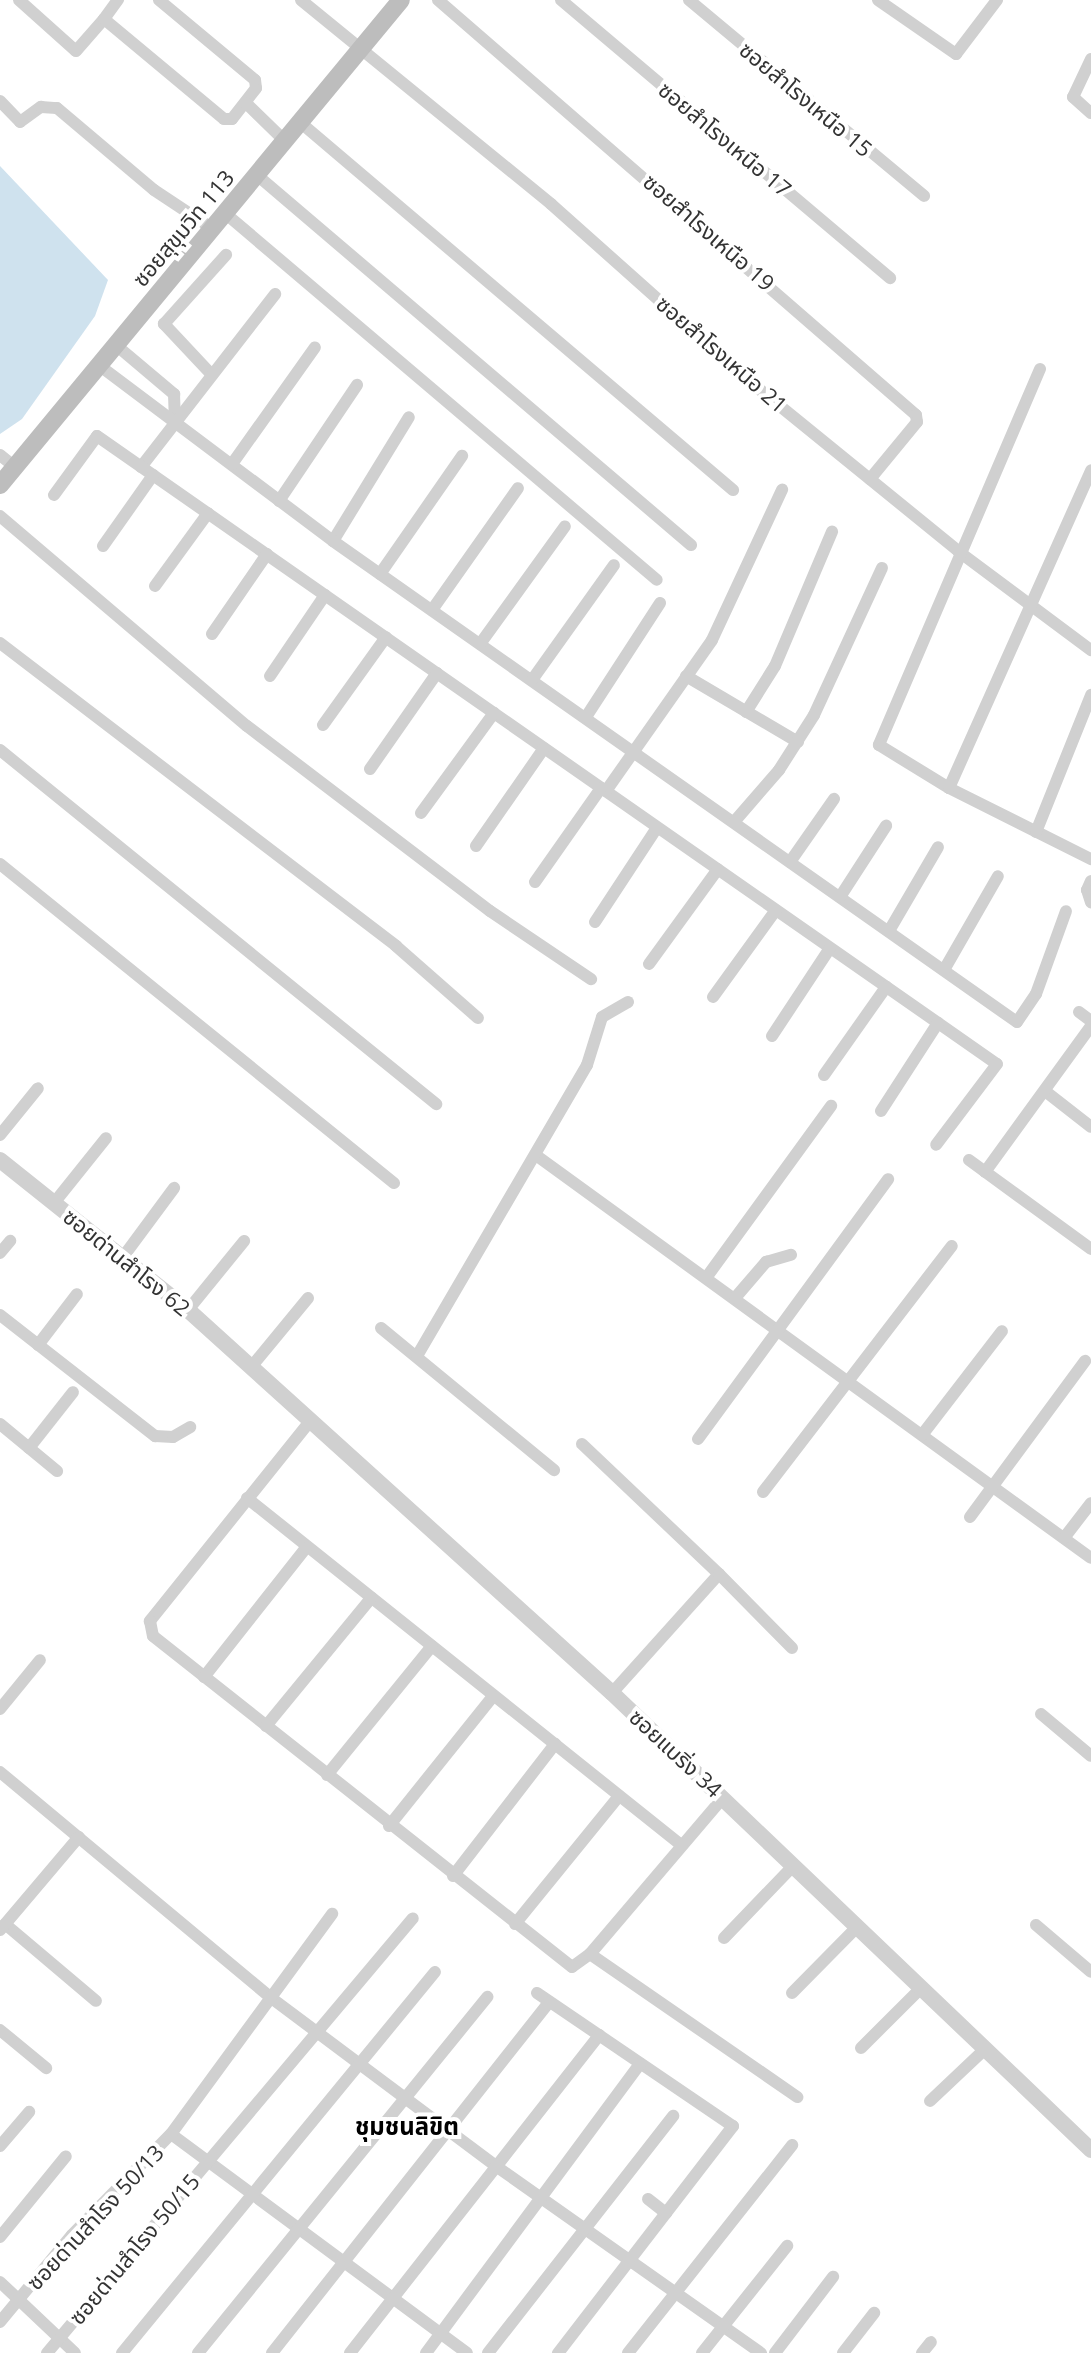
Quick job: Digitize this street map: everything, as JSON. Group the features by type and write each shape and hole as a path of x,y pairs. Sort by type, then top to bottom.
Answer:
{"main road":[{"name":"ซอยสุขุมวิท 113","path":"0,485 7,461 100,366 401,0"}],"street":[{"path":"19,0 76,51 118,0"},
{"path":"104,19 224,119 232,119 246,103 255,80 159,0"},
{"name":"ซอยสำโรงเหนือ 21","path":"301,0 551,204 759,389 1030,608 1091,650"},
{"name":"ซอยสำโรงเหนือ 19","path":"438,0 916,415 917,422 870,479"},
{"name":"ซอยสำโรงเหนือ 17","path":"561,0 890,278"},
{"name":"ซอยสำโรงเหนือ 15","path":"689,0 924,196"},
{"path":"878,0 956,54 997,0"},
{"path":"1091,59 1073,97 1091,113"},
{"path":"0,101 20,122 41,107 57,108 154,190 213,229"},
{"path":"246,103 286,142"},
{"path":"301,123 733,490"},
{"path":"258,176 691,545"},
{"path":"226,214 657,580"},
{"path":"211,374 164,324 226,255"},
{"path":"141,467 175,418 275,294"},
{"path":"117,346 174,394 175,418"},
{"path":"232,464 315,347"},
{"path":"100,366 160,415 175,418 333,541 1017,1022 1036,994 1066,911"},
{"path":"1040,369 879,738 884,752 1091,859"},
{"path":"279,501 357,385"},
{"path":"333,541 409,417"},
{"path":"54,495 97,436 604,789 656,829 997,1064 936,1145"},
{"path":"380,574 462,456"},
{"path":"949,788 1091,470"},
{"path":"103,546 153,475"},
{"path":"432,610 518,488"},
{"path":"535,882 634,751 712,640 782,490"},
{"path":"155,586 208,513"},
{"path":"0,516 247,726 490,911 591,979"},
{"path":"480,644 565,526"},
{"path":"746,712 775,666 832,532"},
{"path":"212,634 267,554"},
{"path":"532,680 614,565"},
{"path":"734,822 798,742 882,568"},
{"path":"270,676 325,595"},
{"path":"586,717 660,603"},
{"path":"323,725 386,637"},
{"path":"0,643 396,946 478,1018"},
{"path":"370,769 437,673"},
{"path":"686,676 798,742"},
{"path":"1036,832 1091,695"},
{"path":"421,813 494,713"},
{"path":"476,846 544,748"},
{"path":"0,750 436,1104"},
{"path":"790,862 834,799"},
{"path":"840,897 886,826"},
{"path":"595,922 656,829"},
{"path":"889,931 938,847"},
{"path":"0,864 394,1183"},
{"path":"649,964 718,869"},
{"path":"944,970 998,876"},
{"path":"1091,881 1087,890 1091,902"},
{"path":"713,997 776,910"},
{"path":"772,1036 830,948"},
{"path":"824,1075 886,987"},
{"path":"417,1356 537,1156 587,1065 602,1017 628,1002"},
{"path":"985,1172 1091,1024 1079,1012"},
{"path":"881,1111 938,1023"},
{"path":"0,1135 38,1088"},
{"path":"1045,1091 1091,1127"},
{"path":"706,1278 831,1106"},
{"path":"54,1203 106,1138"},
{"path":"537,1156 1091,1558"},
{"name":"ซอยด่านสำโรง 62","path":"0,1160 188,1310 252,1366"},
{"path":"969,1160 1091,1249"},
{"path":"698,1439 888,1179"},
{"path":"123,1257 174,1188"},
{"path":"0,1253 10,1241"},
{"path":"188,1310 244,1241"},
{"path":"763,1492 952,1246"},
{"path":"735,1298 766,1262 791,1255"},
{"path":"38,1345 77,1294"},
{"path":"252,1366 308,1298"},
{"path":"0,1315 155,1436 173,1437 190,1427"},
{"path":"381,1328 554,1470"},
{"path":"922,1435 1002,1331"},
{"path":"970,1517 1085,1361"},
{"name":"ซอยแบริ่ง 34","path":"252,1366 612,1693 1091,2150"},
{"path":"29,1448 73,1392"},
{"path":"311,1420 150,1621 153,1636 567,1965 576,1967 590,1954 723,1798"},
{"path":"0,1424 57,1471"},
{"path":"582,1444 792,1648"},
{"path":"247,1498 681,1845"},
{"path":"1064,1538 1091,1503"},
{"path":"204,1677 306,1548"},
{"path":"612,1693 719,1574"},
{"path":"266,1726 371,1598"},
{"path":"327,1775 432,1646"},
{"path":"0,1709 40,1660"},
{"path":"389,1826 493,1696"},
{"path":"1041,1714 1091,1756"},
{"path":"453,1876 555,1744"},
{"path":"0,1772 317,2033 493,2164 632,2259 761,2353"},
{"path":"515,1924 619,1796"},
{"path":"79,1837 3,1927 96,2001"},
{"path":"724,1938 793,1866"},
{"name":"ซอยด่านสำโรง 50/13","path":"0,2322 72,2235 171,2134 332,1914"},
{"name":"ซอยด่านสำโรง 50/15","path":"47,2353 413,1918"},
{"path":"1036,1925 1091,1972"},
{"path":"792,1993 857,1927"},
{"path":"590,1954 797,2097"},
{"path":"122,2353 362,2067 435,1972"},
{"path":"861,2048 921,1988"},
{"path":"537,1993 640,2064 729,2119 733,2126 558,2353"},
{"path":"198,2353 301,2231 487,1997"},
{"path":"272,2353 346,2264 549,2002"},
{"path":"0,2030 46,2068"},
{"path":"350,2353 493,2164 599,2035"},
{"path":"930,2101 985,2049"},
{"path":"426,2353 640,2064"},
{"path":"0,2146 29,2112"},
{"path":"488,2353 673,2116"},
{"path":"171,2134 467,2353"},
{"path":"628,2353 792,2145"},
{"path":"0,2237 66,2156"},
{"path":"648,2199 666,2213"},
{"path":"702,2353 787,2246"},
{"path":"775,2353 833,2277"},
{"path":"0,2282 75,2353"},
{"path":"843,2353 874,2313"},
{"path":"922,2353 931,2342"}],"water":[{"path":"0,166 108,280 95,316 22,419 0,434"}],"district":[{"name":"ชุมชนลิขิต","path":"407,2126"}]}
